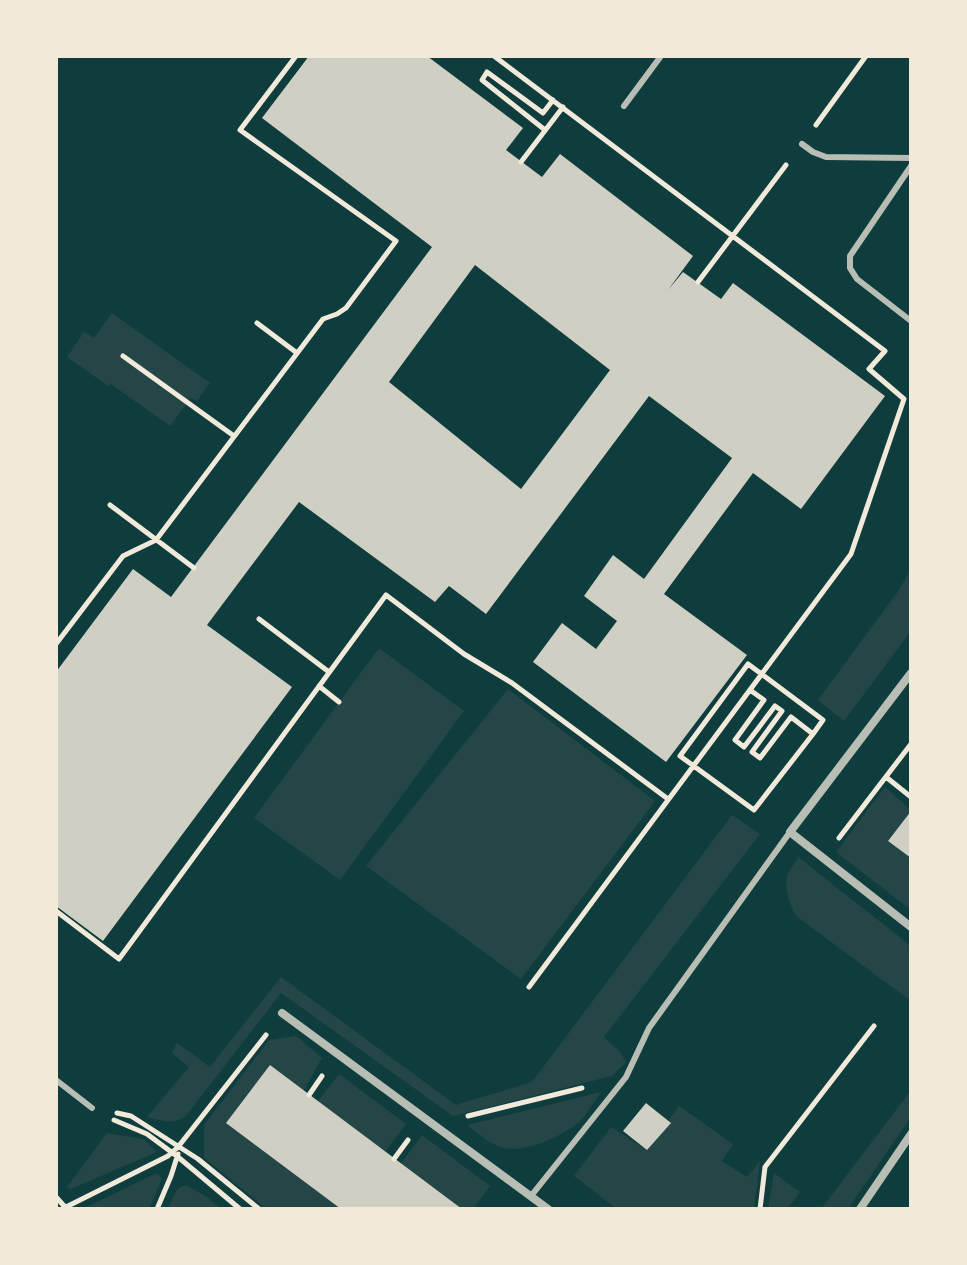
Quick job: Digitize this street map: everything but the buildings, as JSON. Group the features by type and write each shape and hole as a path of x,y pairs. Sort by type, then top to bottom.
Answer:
{"street":[{"path":"911,673 790,832 911,927"},
{"path":"282,1013 548,1209"},
{"path":"860,1209 911,1134"}],"lane":[{"path":"624,106 661,56"},
{"path":"802,144 826,157 911,158"},
{"path":"911,166 850,256 849,263 857,279 911,321"},
{"path":"531,1196 626,1077 649,1028 790,832"},
{"path":"56,1080 92,1108"}],"path":[{"path":"56,644 123,556 156,540 323,319 346,308 396,241 240,130 296,56"},
{"path":"494,56 885,351 869,369 904,399 851,554 529,987"},
{"path":"545,130 482,80 487,72 543,113 553,100"},
{"path":"521,162 563,107"},
{"path":"698,282 719,255"},
{"path":"257,323 297,353"},
{"path":"123,356 234,436"},
{"path":"110,505 194,568"},
{"path":"56,911 119,959 386,595 464,654 512,683 668,799"},
{"path":"259,619 329,672"},
{"path":"748,664 762,674 823,720 754,810 680,756 748,664"},
{"path":"319,686 339,702"},
{"path":"750,690 764,700 735,740 744,747 775,706 782,711 752,752 760,758 791,717 813,734"},
{"path":"824,858 911,744"},
{"path":"886,777 911,797"},
{"path":"157,1209 178,1147 282,1013"},
{"path":"760,1209 765,1167 874,1026"},
{"path":"433,1124 626,1077"},
{"path":"92,1108 131,1116 198,1159 259,1209"},
{"path":"92,1108 147,1134 240,1209"},
{"path":"56,1197 63,1208 175,1154"}],"shaded area":[{"path":"112,313 210,383 197,401 191,398 170,426 67,357 84,332 94,338"},
{"path":"911,569 911,631 844,721 818,700"},
{"path":"379,648 464,711 340,880 254,818"},
{"path":"508,689 655,801 521,979 366,866"},
{"path":"885,787 911,810 888,841 911,858 911,910 836,852"},
{"path":"732,815 760,834 604,1037 626,1062 612,1076 453,1116 281,993 186,1116 172,1121 147,1117 189,1067 172,1053 177,1043 210,1067 281,977 456,1105 532,1082"},
{"path":"798,857 911,946 911,1001 796,916 786,881"},
{"path":"296,1036 322,1058 304,1090 341,1209 267,1209 204,1158 204,1125 269,1040"},
{"path":"339,1074 406,1124 385,1152 318,1101"},
{"path":"911,1090 911,1117 848,1209 822,1208"},
{"path":"601,1092 572,1128 529,1147 498,1146 467,1125"},
{"path":"679,1106 733,1144 722,1161 747,1177 760,1161 754,1209 617,1209 574,1176 611,1127 647,1150"},
{"path":"107,1133 143,1139 157,1152 71,1189 67,1187"},
{"path":"422,1135 490,1186 473,1209 462,1209 401,1163"},
{"path":"157,1173 162,1179 149,1209 82,1209"},
{"path":"774,1173 800,1192 787,1209 768,1209"},
{"path":"186,1185 221,1209 167,1209 178,1188"}]}
